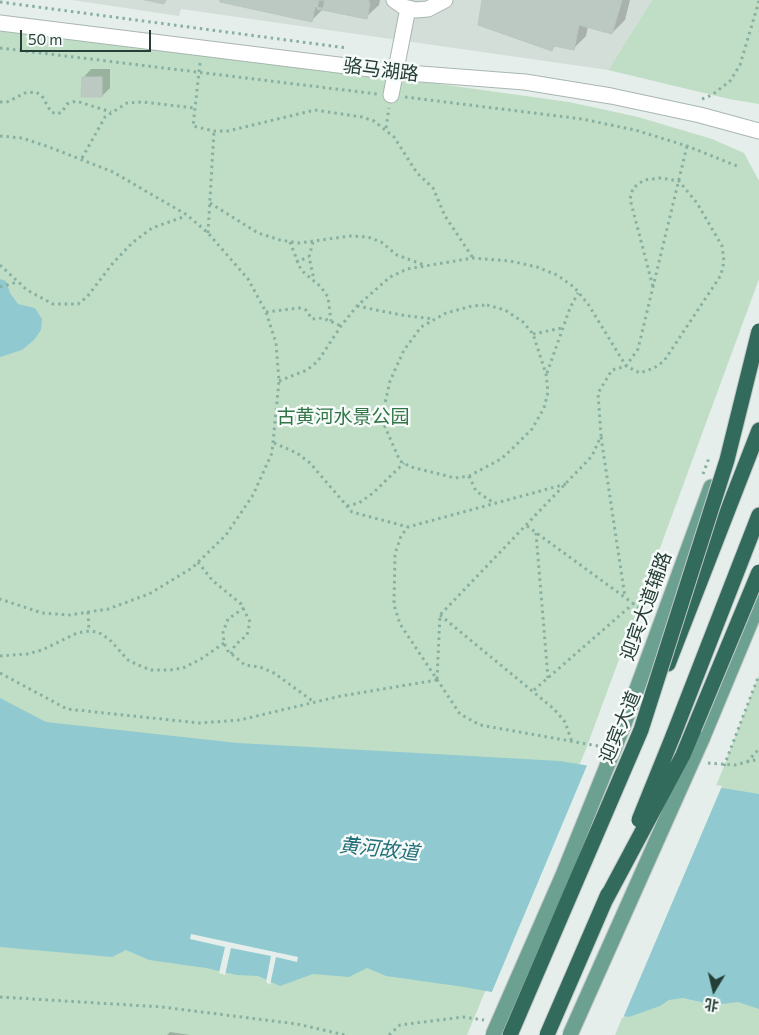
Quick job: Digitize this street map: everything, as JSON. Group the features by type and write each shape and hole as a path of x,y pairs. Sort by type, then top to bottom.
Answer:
{"highway":[{"path":"641,730 727,460 759,331"},
{"name":"迎宾大道","path":"510,1035 641,730 759,430"},
{"path":"547,1035 605,901 759,515"},
{"path":"605,901 683,755 759,572"}],"main road":[{"name":"迎宾大道辅路","path":"493,1035 563,874 624,724 759,354"},
{"path":"570,1035 702,739 759,602"}],"street":[{"path":"394,0 408,8 428,10 445,0"},
{"path":"391,95 408,8"},
{"name":"骆马湖路","path":"0,22 395,72 525,82 611,96 700,115 759,131"},
{"path":"525,82 692,117 759,140"}],"path":[{"path":"697,102 712,95 730,81 740,65 759,1"},
{"path":"0,48 582,119 635,130 687,146 738,166"},
{"path":"202,48 193,126 214,131 228,131 315,110 362,117 374,121 394,137 417,173 433,188 446,216 473,258"},
{"path":"0,102 7,102 25,93 36,92 42,96 51,112 57,114 62,112 67,104 76,101 112,112"},
{"path":"82,158 105,118 127,104 142,102 195,108"},
{"path":"208,234 214,131"},
{"path":"0,136 22,138 82,158 113,172 187,215 208,234 248,279 266,312 276,343 279,380 272,453 253,495 226,535 198,562 148,594 108,609 70,615 42,613 0,599"},
{"path":"625,597 601,436 598,393 612,370 626,366 638,349 687,146"},
{"path":"279,380 307,370 318,361 357,306 390,277 407,269 424,265 473,258 510,261 537,267 557,275 588,304 626,366 640,373 654,368 664,361 720,276 724,261 722,246 696,203 679,181 661,178 644,180 633,188 630,199 653,287"},
{"path":"210,204 258,233 290,242 313,242 350,236 368,237 381,242 397,255 424,265"},
{"path":"0,265 27,290 54,304 78,304 87,297 113,262 132,243 152,228 187,215"},
{"path":"290,242 296,262 301,270 314,280 328,297 331,321"},
{"path":"313,242 309,257 314,280"},
{"path":"296,262 309,257"},
{"path":"0,287 18,282"},
{"path":"546,374 578,293"},
{"path":"487,305 505,310 523,322 533,334 546,374 548,392 544,408 532,429 501,459 469,476 455,478 400,461 386,428 385,403 390,381 404,350 421,327 446,312 472,306 487,305"},
{"path":"357,306 401,316 434,320"},
{"path":"266,312 299,308 306,310 312,319 331,321 341,326"},
{"path":"533,334 563,328"},
{"path":"437,680 440,616 592,456 601,436"},
{"path":"273,443 284,446 310,463 352,512 408,527 566,484"},
{"path":"347,506 359,503 373,493 404,463"},
{"path":"469,476 476,491 495,504"},
{"path":"527,526 650,616"},
{"path":"408,527 400,536 395,554 394,605 400,624 460,714 480,725 607,748"},
{"path":"536,533 548,678"},
{"path":"198,562 212,580 244,608 250,622 247,635 235,646 231,654"},
{"path":"534,690 634,603"},
{"path":"244,608 228,619 223,632 224,643 231,654 245,665 260,667 274,674 314,703"},
{"path":"88,612 88,631"},
{"path":"440,616 534,690 561,716 572,742"},
{"path":"0,656 27,654 42,650 77,633 88,631 98,632 108,639 128,660 151,670 170,670 183,668 201,660 224,643"},
{"path":"0,673 67,709 199,723 240,720 314,703 437,680"},
{"path":"724,766 759,674"},
{"path":"747,762 759,749"},
{"path":"704,763 724,766 759,759"},
{"path":"0,997 162,1007 297,1024 345,1035"}],"shaded area":[{"path":"72,0 652,0 608,70 181,9 179,16"}],"green space":[{"path":"652,0 759,0 759,104 729,99 608,70"},
{"name":"古黄河水景公园","path":"0,23 569,102 638,117 712,139 744,153 759,181 759,279 586,749 467,1035 0,1035"},
{"path":"759,675 759,1035 615,1035 724,766"}],"water":[{"path":"0,279 6,281 10,293 18,304 35,308 42,319 41,330 34,340 22,350 0,357"},
{"name":"黄河故道","path":"0,698 46,722 238,743 560,761 759,794 759,1009 738,1002 714,1005 683,998 669,1000 660,1006 629,1017 464,987 386,976 367,968 349,977 313,974 280,986 258,976 237,975 206,968 149,960 126,950 112,957 0,947"}],"pier":[{"path":"588,763 722,786 623,1018 491,994"},
{"path":"191,934 298,957 297,962 276,957 270,985 266,982 271,956 231,948 225,975 219,973 225,947 190,939"}],"building":[{"path":"145,0 166,0 164,4"},
{"path":"220,0 325,0 323,8 315,7 312,22 220,2"},
{"path":"319,0 368,0 370,3 367,19 317,9"},
{"path":"482,0 622,0 612,34 579,25 574,50 554,46 552,51 478,25"},
{"path":"82,77 102,77 102,97 81,97"}]}
